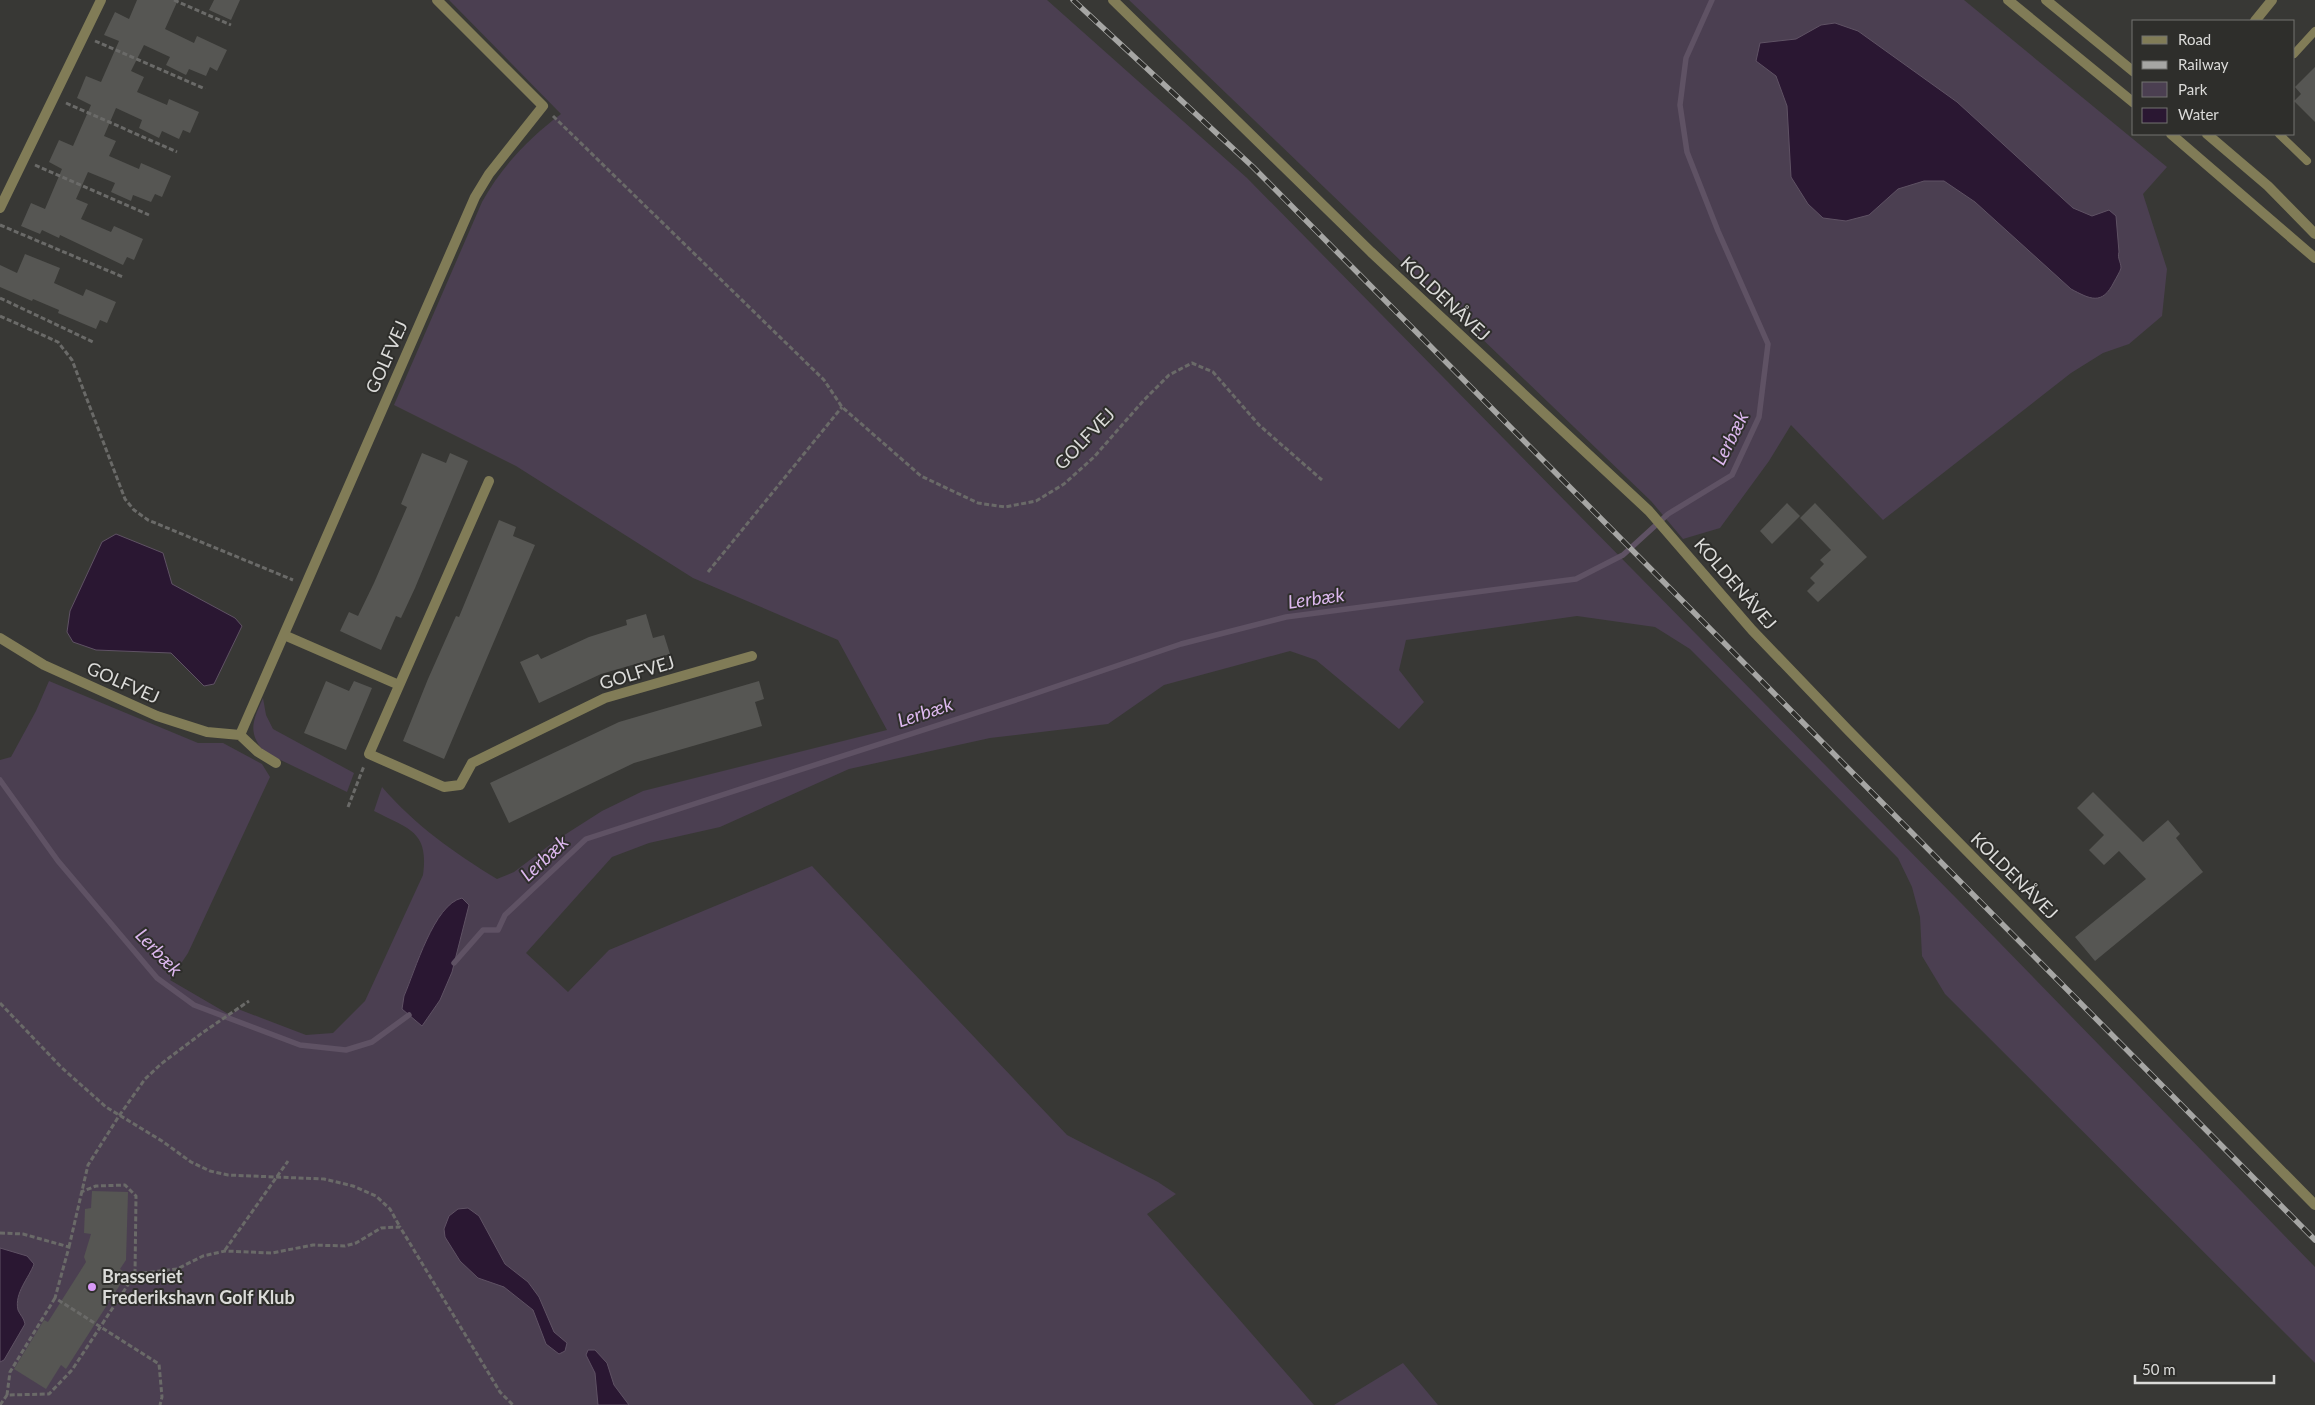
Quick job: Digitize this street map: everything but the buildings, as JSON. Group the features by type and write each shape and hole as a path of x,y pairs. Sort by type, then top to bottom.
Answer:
{"street":[{"path":"0,208 101,0"},
{"path":"437,0 543,106"},
{"name":"KOLDENÅVEJ","path":"1113,0 1371,252 1649,511 1752,630 1841,723 2315,1205"},
{"path":"2008,0 2132,101"},
{"path":"2046,0 2132,70"},
{"path":"2255,20 2272,0"},
{"name":"GOLFVEJ","path":"0,638 44,665 157,716 207,732 240,735 475,197 489,174 543,106"},
{"path":"2172,135 2315,258"},
{"path":"2208,135 2268,186 2315,234"},
{"path":"369,754 489,481"},
{"path":"284,635 399,685"},
{"name":"GOLFVEJ","path":"369,754 444,787 460,786 472,763 605,698 752,656"},
{"path":"240,735 258,752 276,763"}],"lane":[{"path":"2295,53 2315,30"},
{"path":"2280,135 2307,161"}],"path":[{"path":"174,0 231,25"},
{"path":"83,36 205,89"},
{"path":"54,97 177,152"},
{"name":"GOLFVEJ","path":"543,106 824,380 842,407 921,476 978,503 1004,507 1036,501 1064,484 1094,457 1144,400 1169,375 1192,363 1213,372 1259,425 1322,480"},
{"path":"23,160 149,215"},
{"path":"0,225 122,277"},
{"path":"0,298 93,342"},
{"path":"0,316 58,342 72,360 126,499 134,510 148,520 305,586"},
{"path":"708,572 842,407"},
{"path":"348,807 369,754"},
{"path":"0,1405 7,1395 10,1372 55,1298 88,1165 145,1079 226,1014 249,1000"},
{"path":"0,1003 62,1067 106,1107 162,1141 192,1162 210,1171 228,1175 324,1179 353,1186 376,1196 390,1209 500,1392 513,1405"},
{"path":"225,1251 288,1161"},
{"path":"7,1395 49,1394 72,1370 135,1274 136,1196 124,1185 96,1186 81,1192"},
{"path":"135,1274 177,1269 203,1256 225,1251 272,1253 313,1245 345,1246 356,1243 381,1228 400,1227"},
{"path":"0,1233 23,1234 68,1246"},
{"path":"55,1298 102,1326 159,1364 162,1397 160,1405"}],"green space":[{"path":"449,0 1047,0 1247,178 1959,901 2315,1267 2315,1363 1945,994 1922,956 1920,917 1912,887 1898,858 1690,649 1655,627 1577,616 1406,640 1399,670 1424,702 1399,729 1316,660 1290,651 1164,685 1108,724 990,738 849,769 720,827 649,843 612,857 526,953 568,992 609,950 812,866 1067,1135 1158,1182 1176,1194 1147,1214 1314,1405 0,1405 0,760 11,757 36,711 49,681 198,743 223,743 262,764 270,777 188,953 170,980 230,1015 238,1009 306,1035 333,1033 365,1001 423,875 423,849 414,833 374,811 382,787 408,814 436,838 497,879 514,872 555,841 602,811 643,791 887,730 838,640 693,578 516,466 394,405 482,202 507,165 538,133 561,114"},
{"path":"1129,0 1964,0 2167,167 2143,194 2167,269 2162,316 2129,344 2103,353 2071,373 1883,520 1791,425 1769,461 1720,528 1683,539 1651,501"},
{"path":"263,698 266,715 273,729 354,773 347,792 264,752 255,738 253,726"},
{"path":"1403,1363 1438,1405 1334,1405"}],"water":[{"path":"1835,23 1858,31 1957,102 2073,208 2092,216 2109,210 2116,216 2118,256 2121,268 2105,295 2090,298 2071,289 1975,202 1944,181 1924,181 1898,189 1869,215 1846,221 1823,218 1808,204 1791,177 1787,106 1776,76 1756,61 1760,43 1796,39 1821,25"},
{"path":"116,534 163,553 172,584 235,618 242,626 214,684 204,686 171,653 96,650 73,642 67,632 70,611 102,542"},
{"path":"462,898 469,905 452,972 440,1000 422,1026 402,1009 404,996 434,925 452,903"},
{"path":"468,1208 479,1216 505,1264 528,1282 539,1297 554,1332 567,1343 565,1351 559,1354 546,1344 533,1310 504,1287 478,1278 460,1261 445,1237 444,1229 449,1216 458,1209"},
{"path":"0,1248 27,1256 34,1264 20,1292 17,1304 25,1324 4,1360 0,1362"},
{"path":"588,1350 595,1350 607,1363 614,1385 629,1405 598,1405 595,1373 586,1355"}],"waterway":[{"name":"Lerbæk","path":"454,963 483,930 498,930 505,915 586,839 1022,698 1181,644 1286,617 1576,579 1623,555 1668,514 1732,475 1759,417 1768,344 1718,231 1687,152 1680,105 1686,58 1712,0"},
{"name":"Lerbæk","path":"0,780 58,861 157,978 194,1005 300,1045 346,1050 372,1042 409,1015"}],"railway":[{"path":"1073,0 1253,167 2315,1240"}],"place":[{"name":"Brasseriet Frederikshavn Golf Klub","path":"92,1287"}]}
